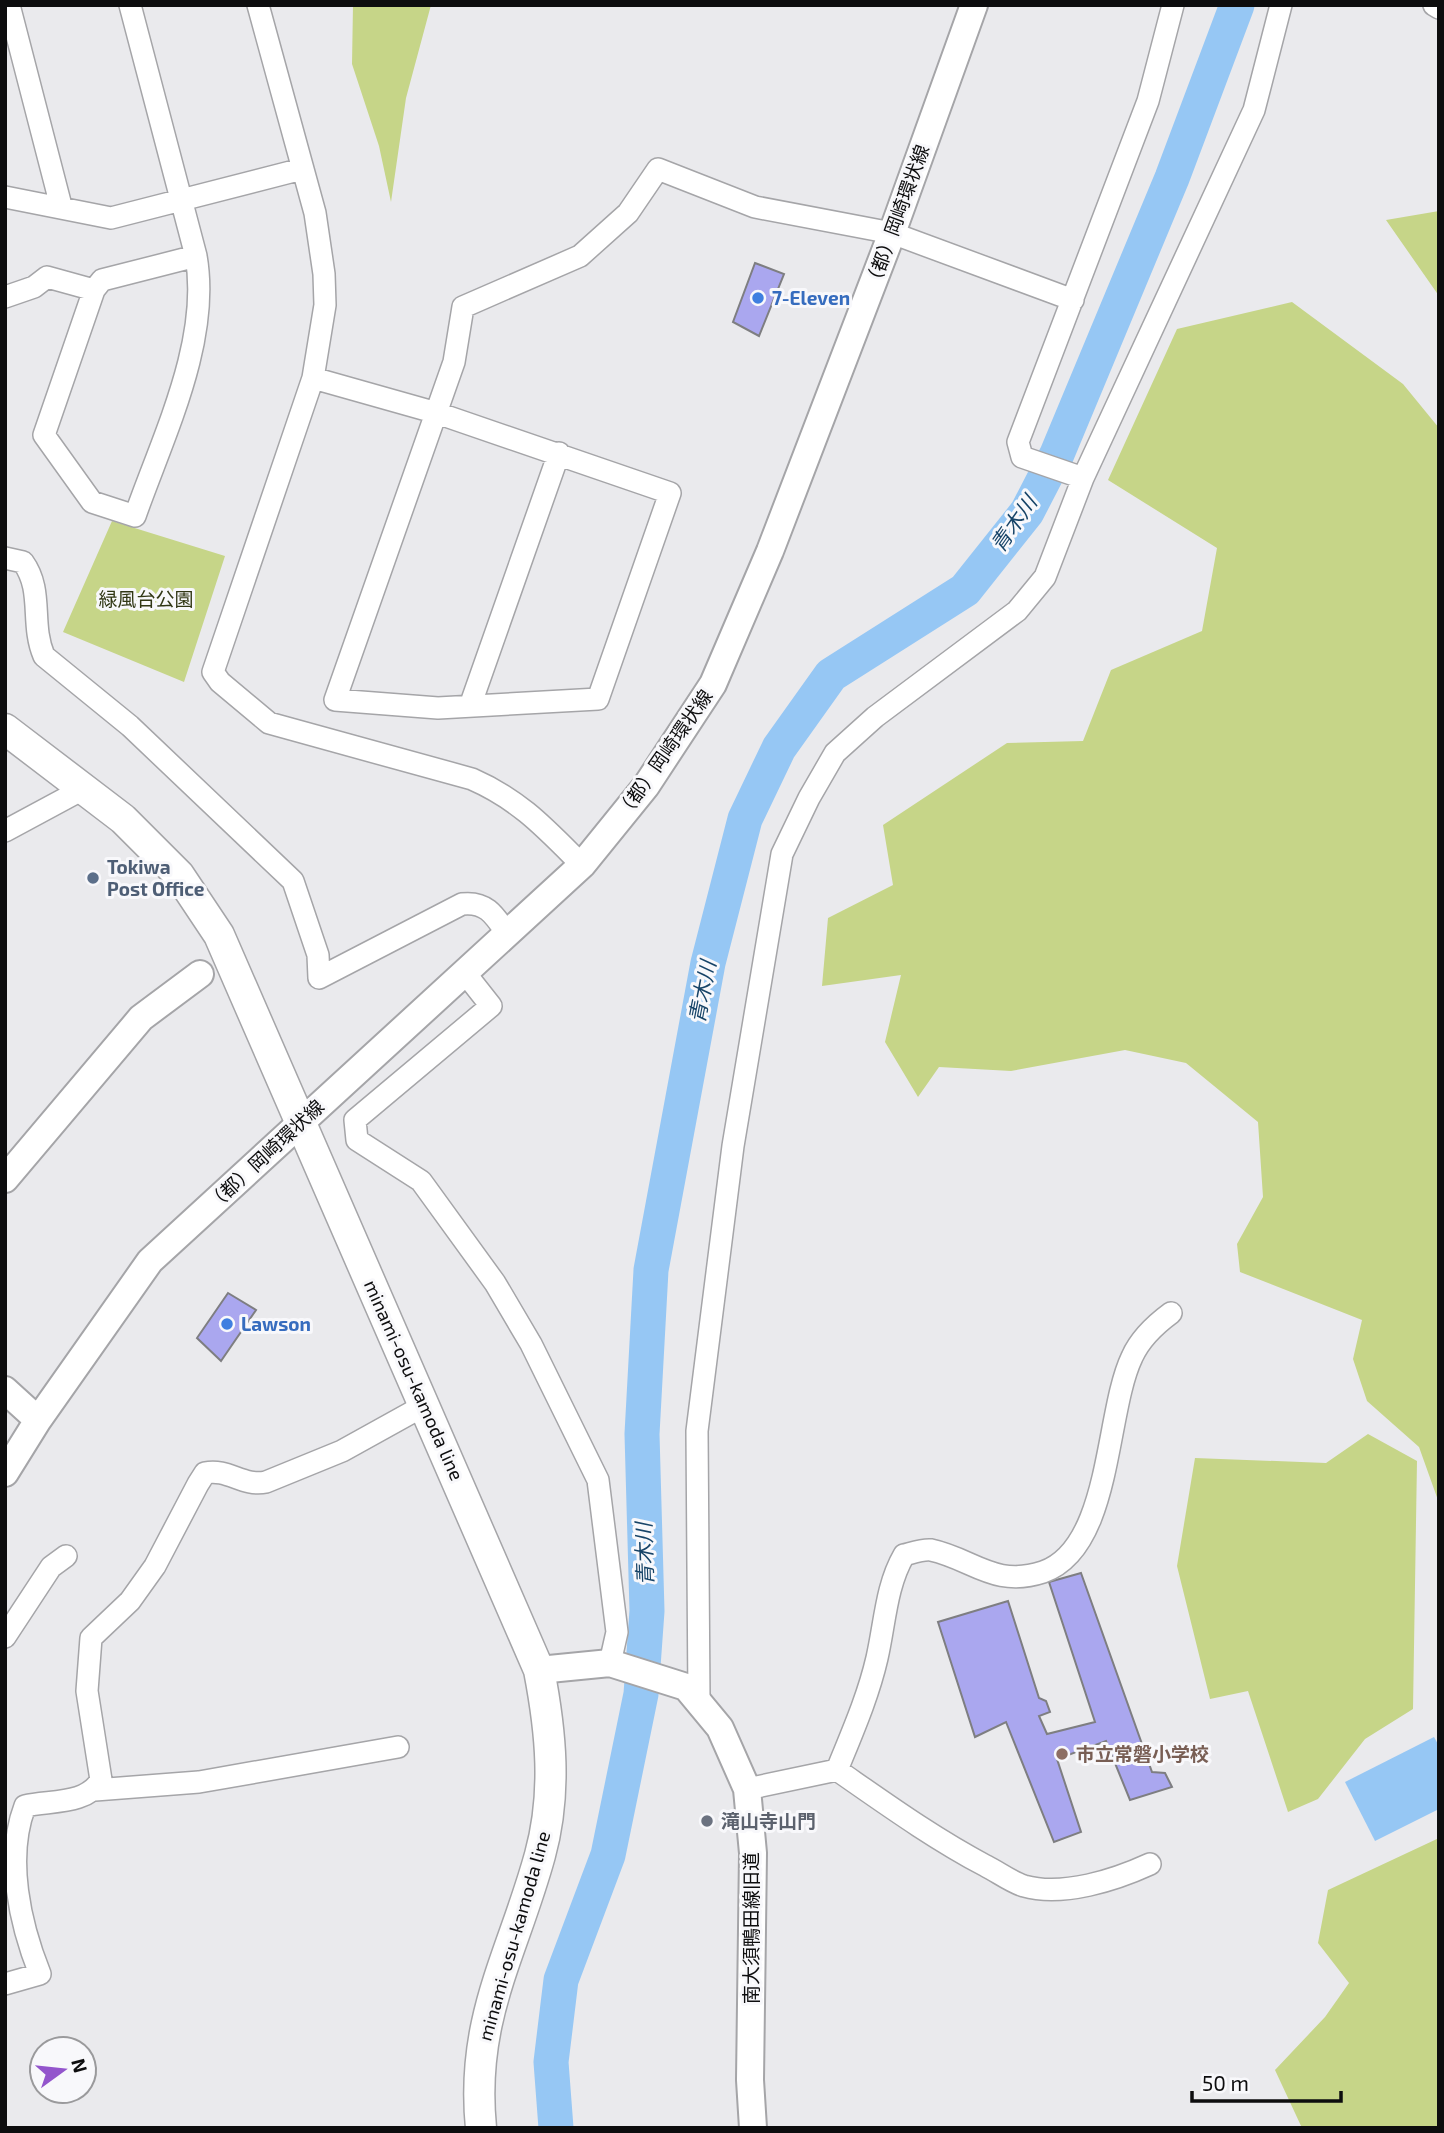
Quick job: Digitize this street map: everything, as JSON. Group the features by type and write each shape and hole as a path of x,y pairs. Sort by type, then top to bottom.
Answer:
{"main road":[{"name":"minami-osu-kamoda line","path":"5,729 123,819 179,875 219,935 539,1670 551,1732 551,1787 540,1854 505,1953 484,2026 477,2090 481,2128"}],"street":[{"path":"9,5 61,206"},
{"path":"130,5 196,256 201,285 195,343 135,516 92,502 44,435 94,290 102,280 196,256"},
{"path":"258,5 315,213 324,274 325,305 313,378 213,672 220,682 269,723 472,779 498,791 527,810 582,865"},
{"name":"（都）岡崎環状線","path":"5,1473 38,1420 150,1261 582,865 646,786 713,684 770,551 892,233 974,5"},
{"path":"1078,476 1022,457 1018,443 1148,101 1173,5"},
{"path":"539,1670 616,1665 693,1694 696,1431 733,1146 782,854 809,798 835,753 875,717 1017,611 1045,577 1078,476 1254,110 1282,5"},
{"path":"1434,5 1439,8"},
{"path":"5,197 111,218 302,169"},
{"path":"313,378 437,413 670,493 598,699 438,708 335,700 437,413 454,362 463,307 580,256 628,213 658,169 755,207 892,233 1073,300"},
{"path":"5,298 34,287 47,277 94,290"},
{"path":"470,706 559,453"},
{"path":"5,558 23,562 33,577 38,641 44,656 130,726 293,881 318,955 319,978 462,904 476,902 486,907 508,935"},
{"path":"5,831 83,789"},
{"path":"465,973 491,1006 355,1120 357,1140 421,1181 495,1283 531,1344 598,1480 617,1632 616,1665"},
{"path":"5,1179 141,1018 200,974"},
{"path":"837,1770 862,1711 877,1659 894,1573 904,1555 929,1550 992,1576 1015,1577 1045,1571 1072,1552 1090,1524 1132,1357 1154,1325 1171,1313"},
{"path":"5,1390 38,1420"},
{"path":"95,1790 101,1780 87,1690 90,1638 130,1601 155,1566 205,1473 227,1473 253,1485 266,1482 342,1451 425,1405"},
{"path":"5,1637 51,1566 66,1556"},
{"name":"南大須鴨田線旧道","path":"693,1694 720,1728 747,1789 753,1853 750,2080 753,2128"},
{"path":"5,1984 40,1974 20,1910 16,1847 25,1806 81,1797 95,1790 199,1782 398,1747"},
{"path":"747,1789 837,1770 939,1841 1024,1886 1050,1888 1082,1885 1126,1875 1150,1864"}],"green space":[{"path":"353,5 431,5 406,98 391,202 379,146 352,64"},
{"path":"1439,211 1439,296 1386,220"},
{"path":"1292,302 1403,384 1439,428 1439,1503 1419,1447 1367,1401 1353,1359 1362,1320 1240,1272 1237,1244 1263,1197 1258,1122 1186,1063 1125,1050 1011,1071 939,1067 918,1097 885,1042 901,975 822,986 828,918 893,885 883,825 1007,743 1083,741 1111,670 1202,631 1217,548 1108,480 1177,329"},
{"name":"緑風台公園","path":"112,521 225,556 184,682 63,632"},
{"path":"1368,1434 1417,1461 1413,1709 1365,1739 1318,1799 1288,1812 1248,1691 1210,1699 1177,1566 1195,1458 1326,1463"},
{"path":"1439,1838 1439,2128 1302,2128 1275,2070 1325,2017 1349,1983 1318,1943 1328,1890"}],"water":[{"path":"1434,1737 1439,1746 1439,1809 1375,1841 1345,1782"}],"building":[{"name":"7-Eleven","path":"755,263 784,274 759,336 733,322"},
{"name":"Lawson","path":"228,1293 256,1310 221,1361 197,1338"},
{"path":"1081,1573 1152,1772 1165,1773 1172,1787 1130,1800 1106,1741 1057,1759 1081,1832 1054,1842 1006,1722 975,1737 938,1622 1008,1601 1039,1698 1046,1701 1050,1712 1039,1716 1047,1734 1095,1722 1049,1582"}],"waterway":[{"name":"青木川","path":"556,2128 551,2062 561,1980 608,1855 641,1694 647,1611 642,1434 651,1270 708,963 745,819 779,748 831,675 965,590 1027,512 1057,454 1172,178 1237,5"}],"place":[{"name":"7-Eleven","path":"758,298"},
{"name":"Tokiwa Post Office","path":"93,878"},
{"name":"Lawson","path":"227,1324"},
{"name":"市立常磐小学校","path":"1062,1754"},
{"name":"滝山寺山門","path":"707,1821"}]}
